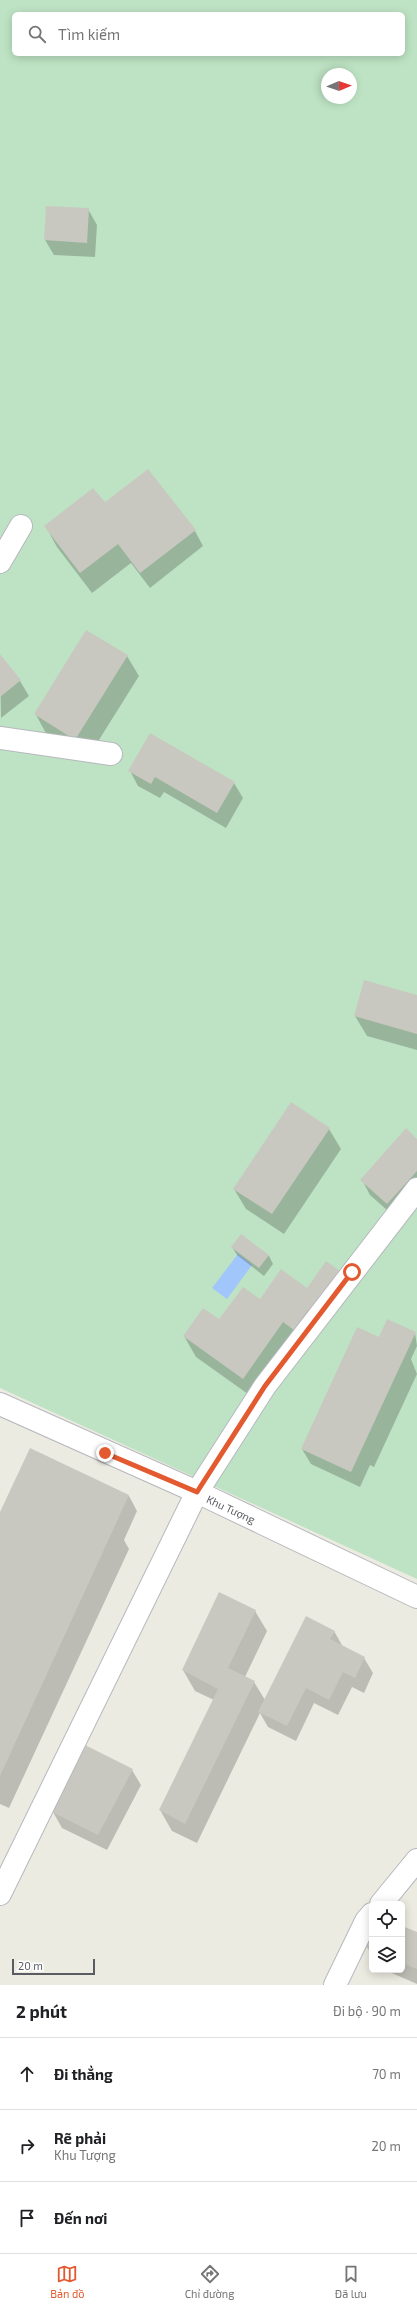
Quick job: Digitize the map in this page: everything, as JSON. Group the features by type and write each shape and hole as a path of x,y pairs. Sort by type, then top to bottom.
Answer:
{"street":[{"path":"0,562 21,526"},
{"path":"0,738 111,754"},
{"path":"0,1894 197,1492 265,1386 417,1190"},
{"name":"Khu Tượng","path":"0,1404 197,1492 417,1597"},
{"path":"383,1901 417,1860"},
{"path":"335,1985 369,1918"}],"green space":[{"path":"0,0 417,0 417,1579 0,1388"}],"water":[{"path":"238,1254 252,1265 227,1299 212,1288"}],"building":[{"path":"46,206 89,208 87,243 44,240"},
{"path":"148,469 196,530 140,573 118,544 80,573 44,526 93,488 105,502"},
{"path":"86,630 128,655 75,740 34,714"},
{"path":"0,654 21,680 0,697"},
{"path":"150,733 235,782 217,813 155,777 151,784 128,771"},
{"path":"364,980 417,995 417,1034 354,1016"},
{"path":"291,1102 330,1128 272,1214 233,1189"},
{"path":"406,1128 417,1139 417,1171 387,1204 360,1180"},
{"path":"241,1234 269,1255 259,1268 231,1247"},
{"path":"326,1261 343,1273 314,1314 308,1310 294,1330 283,1322 243,1379 183,1336 203,1308 219,1319 243,1287 260,1299 281,1269 307,1288"},
{"path":"387,1319 416,1332 351,1472 301,1449 357,1327 379,1337"},
{"path":"30,1448 129,1495 0,1776 0,1512"},
{"path":"219,1592 256,1610 228,1668 255,1681 185,1824 159,1810 218,1689 182,1670"},
{"path":"306,1616 335,1631 330,1639 365,1657 355,1678 343,1672 329,1700 306,1688 287,1726 258,1712"},
{"path":"85,1745 133,1769 98,1835 52,1812"},
{"path":"405,1927 417,1932 417,1969 405,1964"},
{"path":"369,1940 369,1948 366,1947"}],"route":[{"path":"105,1453 197,1492 265,1386 352,1272"}]}
